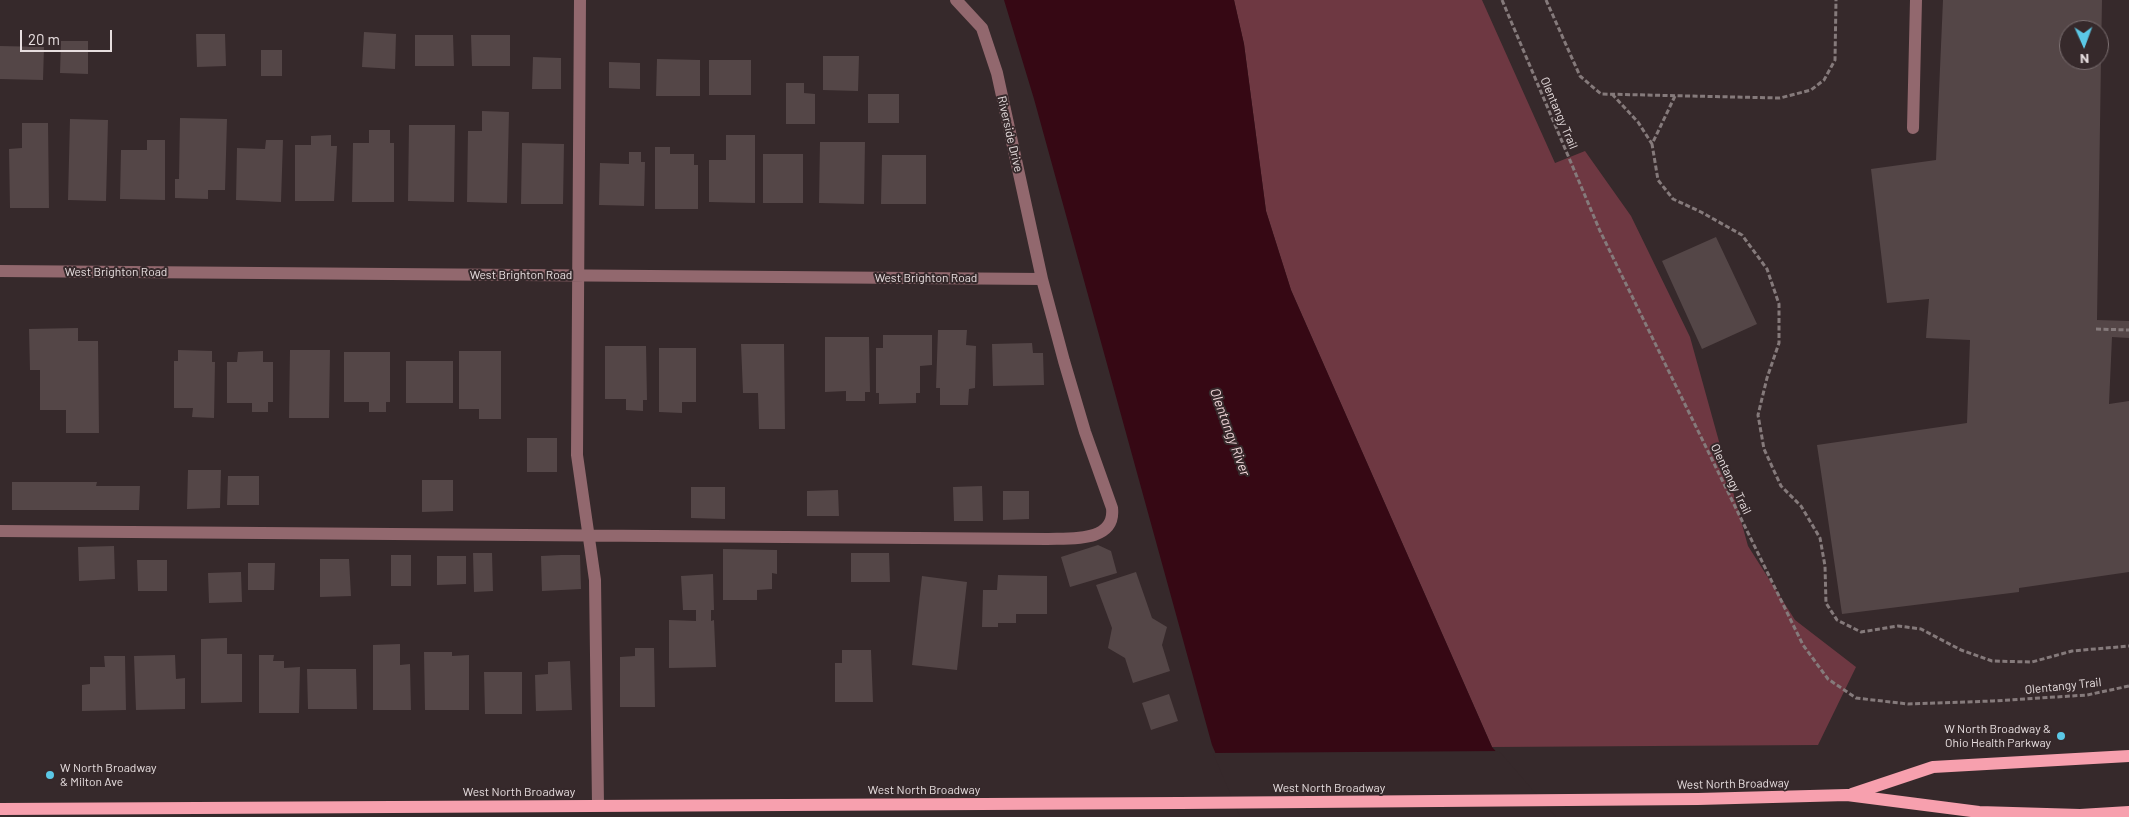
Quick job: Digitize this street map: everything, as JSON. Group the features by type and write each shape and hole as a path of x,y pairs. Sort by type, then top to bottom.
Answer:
{"main road":[{"name":"West North Broadway","path":"1847,796 1932,767 2129,756"},
{"name":"West North Broadway","path":"0,809 1180,803 1847,796 1980,812 2080,815 2129,812"}],"street":[{"path":"580,0 577,455 595,580 598,806"},
{"name":"Riverside Drive","path":"0,531 1046,538 1077,538 1099,534 1113,519 1112,508 1072,388 1042,279 996,73 982,28 956,0"},
{"path":"1913,128 1916,0"},
{"name":"West Brighton Road","path":"0,271 1042,279"}],"path":[{"name":"Olentangy Trail","path":"1502,0 1600,231 1803,645 1828,679 1856,698 1908,704 1993,702 2087,694 2129,686"},
{"path":"1546,0 1580,76 1601,94 1780,98 1811,90 1824,80 1835,60 1836,0"},
{"path":"1611,94 1638,122 1652,144 1658,180 1673,199 1742,235 1766,269 1779,304 1779,343 1767,378 1758,416 1764,449 1781,486 1801,506 1820,538 1825,566 1826,603 1837,620 1861,632 1898,626 1921,629 1962,650 1992,661 2032,662 2072,651 2129,646"},
{"path":"1652,144 1675,96"},
{"path":"2096,329 2129,330"}],"shaded area":[{"path":"1234,0 1482,0 1555,163 1585,151 1631,216 1690,337 1748,546 1795,620 1856,667 1818,745 1492,747 1291,290 1266,211 1244,44"}],"water":[{"name":"Olentangy River","path":"1004,0 1234,0 1244,44 1266,211 1291,290 1492,747 1554,817 1243,817 1212,745 1034,99"}],"pier":[{"path":"1499,751 1556,817 1240,817 1213,753"}],"building":[{"path":"1943,0 2102,0 2102,20 2059,20 2059,70 2101,70 2097,320 2129,321 2129,338 2112,337 2109,404 2129,401 2129,572 2019,588 2019,592 1842,614 1817,445 1967,423 1970,340 1926,338 1929,299 1887,303 1871,169 1936,160"},
{"path":"364,32 396,34 395,69 362,67"},
{"path":"196,34 225,34 226,66 197,67"},
{"path":"415,35 453,35 454,66 415,66"},
{"path":"471,35 510,35 510,66 472,66"},
{"path":"61,41 88,41 88,74 60,73"},
{"path":"0,46 44,47 43,80 0,79"},
{"path":"261,50 282,50 282,76 261,76"},
{"path":"823,56 859,56 858,91 823,90"},
{"path":"533,57 561,58 561,89 532,89"},
{"path":"657,59 700,60 700,96 656,96"},
{"path":"709,60 751,60 751,95 709,95"},
{"path":"609,62 640,63 640,89 609,88"},
{"path":"786,83 804,83 804,93 815,94 815,124 786,124"},
{"path":"868,94 899,94 899,123 868,123"},
{"path":"482,111 509,112 507,203 467,202 468,131 482,131"},
{"path":"180,118 227,119 225,190 208,190 208,199 175,198 175,179 179,179"},
{"path":"70,119 108,120 106,201 68,200"},
{"path":"22,123 48,123 49,208 10,208 9,149 22,148"},
{"path":"409,125 455,125 454,202 408,201"},
{"path":"369,130 390,130 390,143 394,143 394,202 352,202 353,143 369,143"},
{"path":"331,135 331,146 337,146 334,201 295,201 295,145 311,145 311,136"},
{"path":"726,135 755,135 755,203 709,202 709,160 726,160"},
{"path":"147,140 165,140 165,200 120,199 121,150 147,150"},
{"path":"266,140 283,140 281,202 236,200 237,148 265,149"},
{"path":"820,142 865,142 864,204 819,203"},
{"path":"522,143 564,144 563,204 521,204"},
{"path":"655,147 670,147 670,154 694,154 694,165 698,165 698,209 655,209"},
{"path":"629,152 641,152 641,162 645,162 644,206 599,205 600,163 629,164"},
{"path":"763,154 803,154 803,203 763,203"},
{"path":"882,155 926,155 926,204 881,204"},
{"path":"1716,237 1757,324 1702,349 1662,261"},
{"path":"78,328 78,341 98,341 99,433 66,433 66,410 40,410 40,370 30,370 29,329"},
{"path":"938,330 967,330 966,345 976,346 975,388 969,389 968,405 940,405 940,388 936,388"},
{"path":"883,335 932,335 932,365 920,366 920,393 916,393 916,403 879,404 879,393 876,393 876,348 883,348"},
{"path":"825,337 869,337 870,392 865,392 865,401 846,401 846,391 825,392"},
{"path":"1032,343 1033,353 1043,353 1044,385 993,386 992,344"},
{"path":"741,344 784,344 785,429 759,429 758,393 743,393"},
{"path":"605,346 646,346 647,400 643,400 643,411 626,410 626,399 605,399"},
{"path":"659,348 696,348 696,402 682,402 682,413 659,412"},
{"path":"178,350 212,351 212,362 215,362 214,418 192,417 193,408 174,408 174,361 178,361"},
{"path":"290,350 330,350 329,418 289,418"},
{"path":"263,351 263,362 273,362 273,402 268,402 268,412 252,412 252,403 227,403 227,362 237,362 238,352"},
{"path":"459,351 501,351 501,419 479,419 479,409 459,409"},
{"path":"344,352 390,352 390,402 386,402 386,412 369,412 369,402 344,402"},
{"path":"406,361 453,361 453,403 406,403"},
{"path":"527,438 557,438 557,472 527,472"},
{"path":"188,470 221,470 220,508 187,509"},
{"path":"228,476 259,476 259,505 227,505"},
{"path":"422,480 453,480 453,511 422,512"},
{"path":"12,482 97,482 96,486 140,486 139,510 12,510"},
{"path":"982,486 983,521 954,521 953,487"},
{"path":"691,487 725,487 725,519 691,518"},
{"path":"838,490 839,516 807,516 807,491"},
{"path":"1003,491 1029,491 1029,519 1003,520"},
{"path":"1098,545 1111,551 1117,573 1070,587 1061,557"},
{"path":"114,546 115,579 79,581 78,547"},
{"path":"723,549 777,550 777,574 772,573 772,589 757,590 757,600 723,600"},
{"path":"473,553 492,553 493,591 474,592"},
{"path":"851,553 889,553 890,582 851,582"},
{"path":"391,555 411,555 411,586 391,586"},
{"path":"580,555 581,589 542,591 541,556"},
{"path":"437,556 466,556 466,584 437,585"},
{"path":"320,559 349,559 351,596 320,597"},
{"path":"137,560 167,560 167,591 138,591"},
{"path":"248,563 275,563 274,590 248,590"},
{"path":"241,572 242,602 209,603 208,573"},
{"path":"1136,572 1152,618 1167,627 1162,645 1170,671 1133,683 1125,658 1108,648 1112,628 1096,585"},
{"path":"713,574 714,610 711,610 711,621 714,620 716,667 669,668 669,620 696,621 696,610 683,610 681,576"},
{"path":"998,575 1047,576 1047,614 1016,614 1016,623 998,623 998,627 982,627 983,590 997,590"},
{"path":"922,576 967,582 957,670 912,665"},
{"path":"227,638 227,654 242,654 242,702 201,703 201,639"},
{"path":"400,644 400,665 410,664 411,710 373,710 373,645"},
{"path":"635,648 654,648 655,707 620,707 620,657 635,656"},
{"path":"842,650 871,650 873,702 835,702 835,663 842,663"},
{"path":"424,652 452,652 452,656 469,655 469,710 425,710"},
{"path":"175,655 176,679 185,678 185,709 136,710 134,656"},
{"path":"259,655 274,655 273,661 284,661 284,668 300,667 299,713 259,713"},
{"path":"104,656 125,656 126,710 82,711 82,685 90,684 90,667 105,667"},
{"path":"570,661 572,710 536,711 535,675 548,674 548,662"},
{"path":"307,669 356,669 357,709 308,709"},
{"path":"484,672 522,672 522,714 485,714"},
{"path":"1169,694 1178,721 1151,730 1142,703"}],"place":[{"name":"W North Broadway & Ohio Health Parkway","path":"2061,736"},
{"name":"W North Broadway & Milton Ave","path":"50,775"}]}
